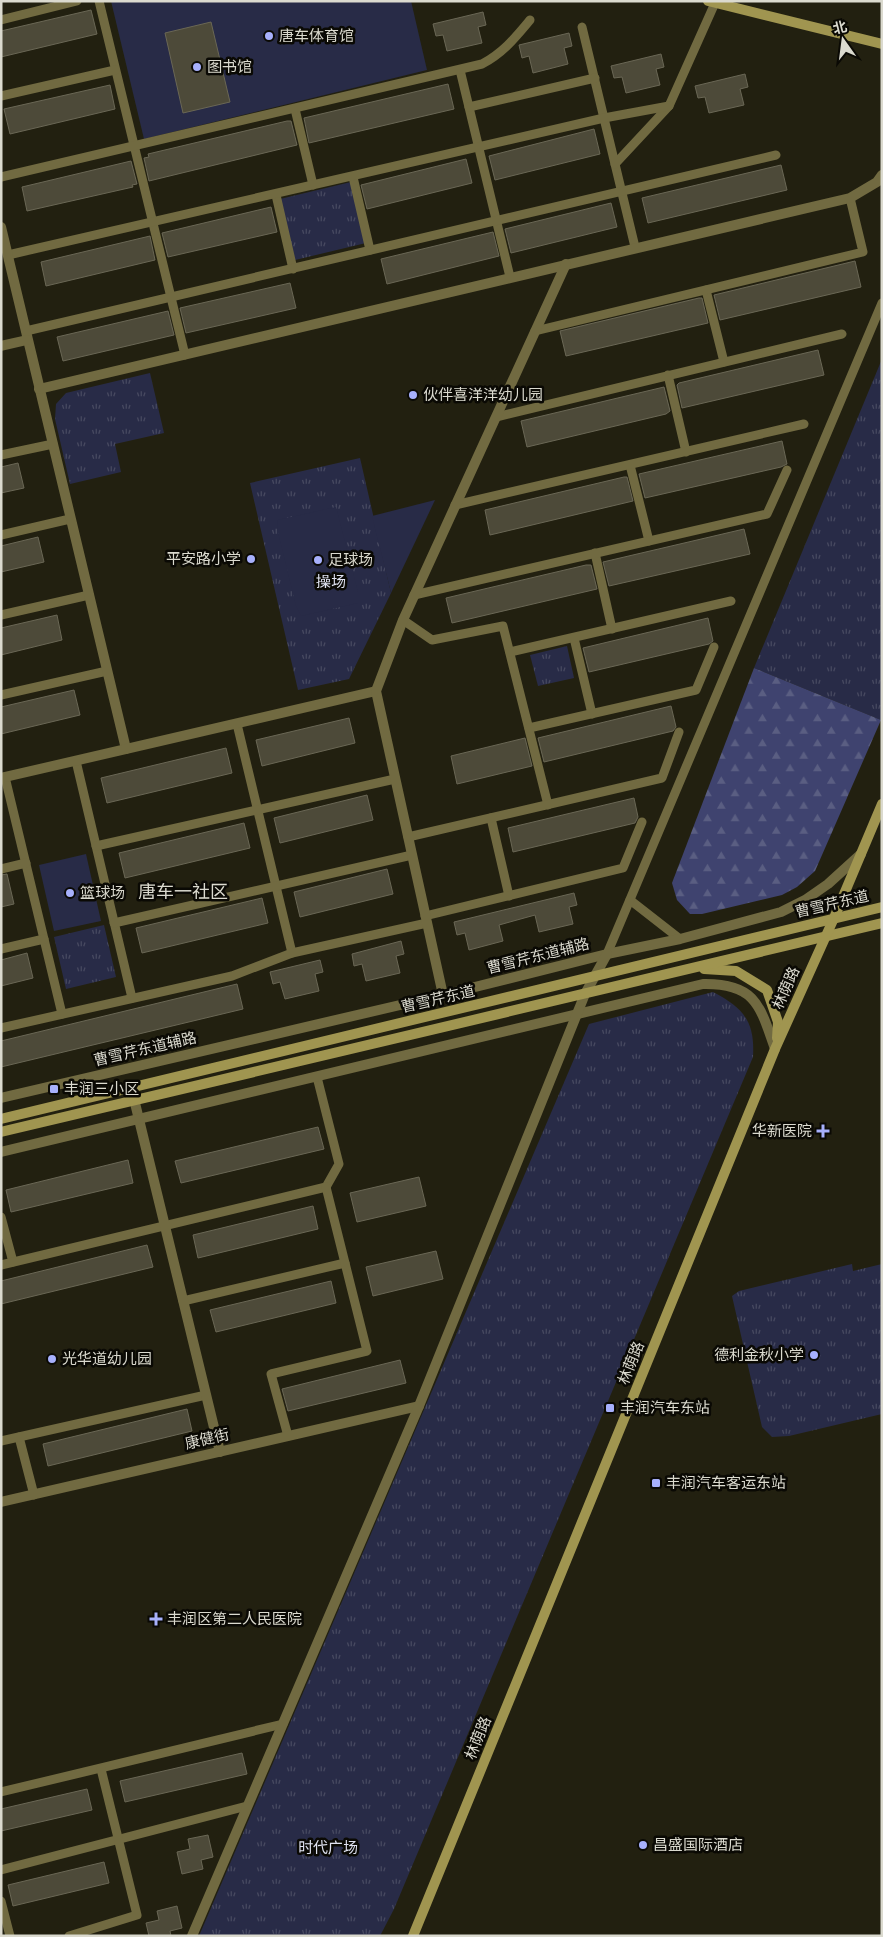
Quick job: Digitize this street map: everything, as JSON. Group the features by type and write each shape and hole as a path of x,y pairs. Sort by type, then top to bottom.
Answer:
{"main road":[{"path":"712,2 882,44"},
{"name":"林荫路","path":"413,1936 775,1049 834,918 882,804"},
{"name":"曹雪芹东道","path":"1,1118 592,978 882,907"},
{"name":"曹雪芹东道","path":"1,1132 134,1099 882,924"},
{"path":"694,968 736,971 767,990 778,1022 775,1049"}],"street":[{"path":"39,389 850,198 877,182 882,175"},
{"path":"1,227 6,262 27,336 126,749"},
{"path":"443,995 376,691 414,595 566,264"},
{"path":"1,346 27,336"},
{"path":"3,777 376,691"},
{"name":"曹雪芹东道辅路","path":"1,1098 443,995 607,954 680,939 781,912 805,900 828,884 861,854"},
{"path":"192,1936 419,1406 585,994 592,978 607,954"},
{"path":"1,1152 703,984 722,984 737,988 753,999 764,1016 775,1049"},
{"path":"134,1099 220,1452"},
{"name":"康健街","path":"1,1502 419,1406"}],"lane":[{"path":"1,20 77,1"},
{"path":"99,1 185,354"},
{"path":"615,164 669,106 712,2"},
{"path":"1,177 482,64 497,56 530,20"},
{"path":"582,27 635,248"},
{"path":"1,96 115,70"},
{"path":"460,70 510,277"},
{"path":"469,107 595,78"},
{"path":"6,262 152,223 313,185 604,118 669,106"},
{"path":"295,109 313,185"},
{"path":"27,336 171,297 776,155"},
{"path":"353,177 370,250"},
{"path":"276,195 293,268"},
{"path":"535,331 863,252 850,198"},
{"path":"706,290 724,362"},
{"path":"607,954 882,303"},
{"path":"496,416 842,334"},
{"path":"668,376 686,452"},
{"path":"455,506 804,424"},
{"path":"1,455 53,444"},
{"path":"630,465 649,541"},
{"path":"414,595 766,514 787,470"},
{"path":"1,535 70,519"},
{"path":"595,553 612,629"},
{"path":"1,615 89,595"},
{"path":"510,652 731,601"},
{"path":"403,620 432,640 503,626 548,805"},
{"path":"574,638 592,714"},
{"path":"529,728 696,690 714,647"},
{"path":"1,695 107,671"},
{"path":"237,724 292,953"},
{"path":"408,837 662,778 679,732"},
{"path":"76,761 132,998"},
{"path":"3,777 26,863 62,1014"},
{"path":"96,846 395,779"},
{"path":"491,818 510,896"},
{"path":"1,1028 232,976 292,953 623,868 642,822"},
{"path":"114,923 412,855"},
{"path":"1,869 26,863"},
{"path":"630,900 680,939"},
{"path":"1,949 44,939"},
{"path":"288,1436 271,1374 367,1351 326,1187 339,1164 317,1077"},
{"path":"1,1265 326,1187"},
{"path":"1,1217 13,1262"},
{"path":"183,1301 345,1262"},
{"path":"1,1441 206,1395"},
{"path":"19,1437 34,1495"},
{"path":"1,1792 283,1724"},
{"path":"74,1935 137,1915 101,1769"},
{"path":"1,1870 119,1841 247,1806"},
{"path":"1,1901 10,1936"}],"green space":[{"name":"唐车体育馆","path":"111,1 411,1 427,70 144,139"},
{"path":"351,182 366,243 295,260 280,199"},
{"path":"882,359 882,718 881,720 754,668"},
{"path":"150,373 164,433 115,444 121,472 70,484 55,419 56,404 66,393"},
{"name":"操场","path":"360,458 391,593 349,679 298,690 250,483"},
{"path":"435,500 391,593 372,516"},
{"name":"足球场","path":"336,507 358,592 358,603 301,616 296,606 277,528 278,520"},
{"path":"567,646 574,678 538,686 530,655"},
{"path":"754,668 881,720 815,871 797,887 782,895 702,914 690,914 677,900 672,883"},
{"name":"篮球场","path":"86,854 101,921 54,931 39,865"},
{"path":"104,925 116,977 66,989 54,937"},
{"name":"时代广场","path":"713,992 733,1004 745,1017 752,1034 753,1057 394,1909 380,1936 199,1936 589,1024"},
{"name":"德利金秋小学","path":"852,1264 853,1271 882,1264 882,1414 789,1436 772,1437 762,1427 732,1296 739,1291"}],"building":[{"path":"91,10 97,34 1,57 1,31"},
{"path":"483,12 486,25 478,27 482,43 447,51 443,35 436,36 433,24"},
{"name":"图书馆","path":"211,22 230,102 183,113 165,33"},
{"path":"569,33 572,46 564,48 568,64 533,73 529,56 522,58 519,45"},
{"path":"661,54 664,67 656,69 660,85 626,93 622,77 614,78 611,66"},
{"path":"745,74 748,87 740,89 744,105 709,113 705,97 698,98 695,86"},
{"path":"448,84 454,109 309,143 304,118"},
{"path":"110,85 115,109 10,134 4,109"},
{"path":"291,121 297,145 149,181 144,158 149,157 148,154"},
{"path":"594,129 600,154 495,180 489,156"},
{"path":"466,159 472,183 367,209 361,185"},
{"path":"131,161 137,184 132,185 133,187 27,211 22,187"},
{"path":"781,165 787,190 648,223 642,198"},
{"path":"611,203 617,227 511,253 505,229"},
{"path":"271,207 277,232 168,257 162,233"},
{"path":"493,232 499,256 387,284 381,259"},
{"path":"150,236 155,260 46,286 41,262"},
{"path":"855,261 861,287 720,320 714,295"},
{"path":"290,283 296,308 186,333 180,308"},
{"path":"702,298 708,323 566,356 560,331"},
{"path":"168,311 174,335 63,361 57,337"},
{"path":"818,350 824,375 682,408 677,385 679,383"},
{"path":"664,387 670,411 666,414 527,447 521,421"},
{"path":"782,441 787,464 781,467 645,498 639,474"},
{"path":"18,463 24,488 1,493 1,467"},
{"path":"627,477 633,501 490,535 485,510"},
{"path":"744,529 750,554 609,586 603,562"},
{"path":"38,537 44,562 1,572 1,546"},
{"path":"591,565 597,589 452,623 446,598"},
{"path":"57,615 62,640 1,655 1,628"},
{"path":"708,618 713,641 709,644 589,672 583,648"},
{"path":"74,690 80,715 1,734 1,707"},
{"path":"671,706 676,727 673,731 544,762 538,738"},
{"path":"349,718 355,743 262,766 256,740"},
{"path":"525,738 532,766 457,784 451,756"},
{"path":"226,748 232,773 107,803 101,778"},
{"path":"367,795 373,820 280,843 274,818"},
{"path":"634,798 638,817 635,823 513,852 508,828"},
{"path":"244,823 250,848 125,878 119,853"},
{"path":"387,869 393,894 300,917 294,892"},
{"path":"7,874 14,904 1,907 1,875"},
{"path":"574,893 577,905 569,907 573,924 539,932 535,915 499,925 503,941 469,950 465,933 457,935 454,922"},
{"path":"262,898 268,923 142,953 136,928"},
{"path":"401,941 404,954 396,956 400,973 366,981 362,964 354,966 352,954"},
{"path":"27,953 33,978 1,986 1,960"},
{"path":"320,960 323,972 315,974 319,991 285,999 280,982 273,984 270,972"},
{"path":"237,984 243,1009 1,1067 1,1041"},
{"path":"318,1127 324,1149 181,1183 175,1161"},
{"path":"128,1160 133,1183 11,1212 6,1190"},
{"path":"419,1177 426,1206 357,1222 350,1193"},
{"path":"313,1206 318,1229 198,1258 193,1235"},
{"path":"147,1245 153,1267 1,1304 1,1281"},
{"path":"436,1251 443,1279 373,1296 366,1267"},
{"path":"331,1281 336,1303 216,1332 210,1310"},
{"path":"400,1360 406,1383 288,1411 282,1389"},
{"path":"187,1409 192,1431 48,1466 43,1444"},
{"path":"242,1753 247,1774 125,1802 120,1781"},
{"path":"87,1789 92,1810 1,1831 1,1809"},
{"path":"208,1835 213,1857 201,1860 203,1869 182,1874 177,1852 190,1849 188,1839"},
{"path":"104,1862 109,1883 13,1906 8,1885"},
{"path":"177,1906 182,1928 170,1931 171,1936 149,1936 146,1923 159,1920 157,1911"}],"place":[{"name":"唐车体育馆","path":"269,36"},
{"name":"图书馆","path":"197,67"},
{"name":"伙伴喜洋洋幼儿园","path":"413,395"},
{"name":"平安路小学","path":"251,559"},
{"name":"足球场","path":"318,560"},
{"name":"篮球场","path":"70,893"},
{"name":"丰润三小区","path":"54,1089"},
{"name":"华新医院","path":"823,1131"},
{"name":"德利金秋小学","path":"814,1355"},
{"name":"光华道幼儿园","path":"52,1359"},
{"name":"丰润汽车东站","path":"610,1408"},
{"name":"丰润汽车客运东站","path":"656,1483"},
{"name":"丰润区第二人民医院","path":"156,1619"},
{"name":"昌盛国际酒店","path":"643,1845"}],"district":[{"name":"唐车一社区","path":"183,892"}]}
